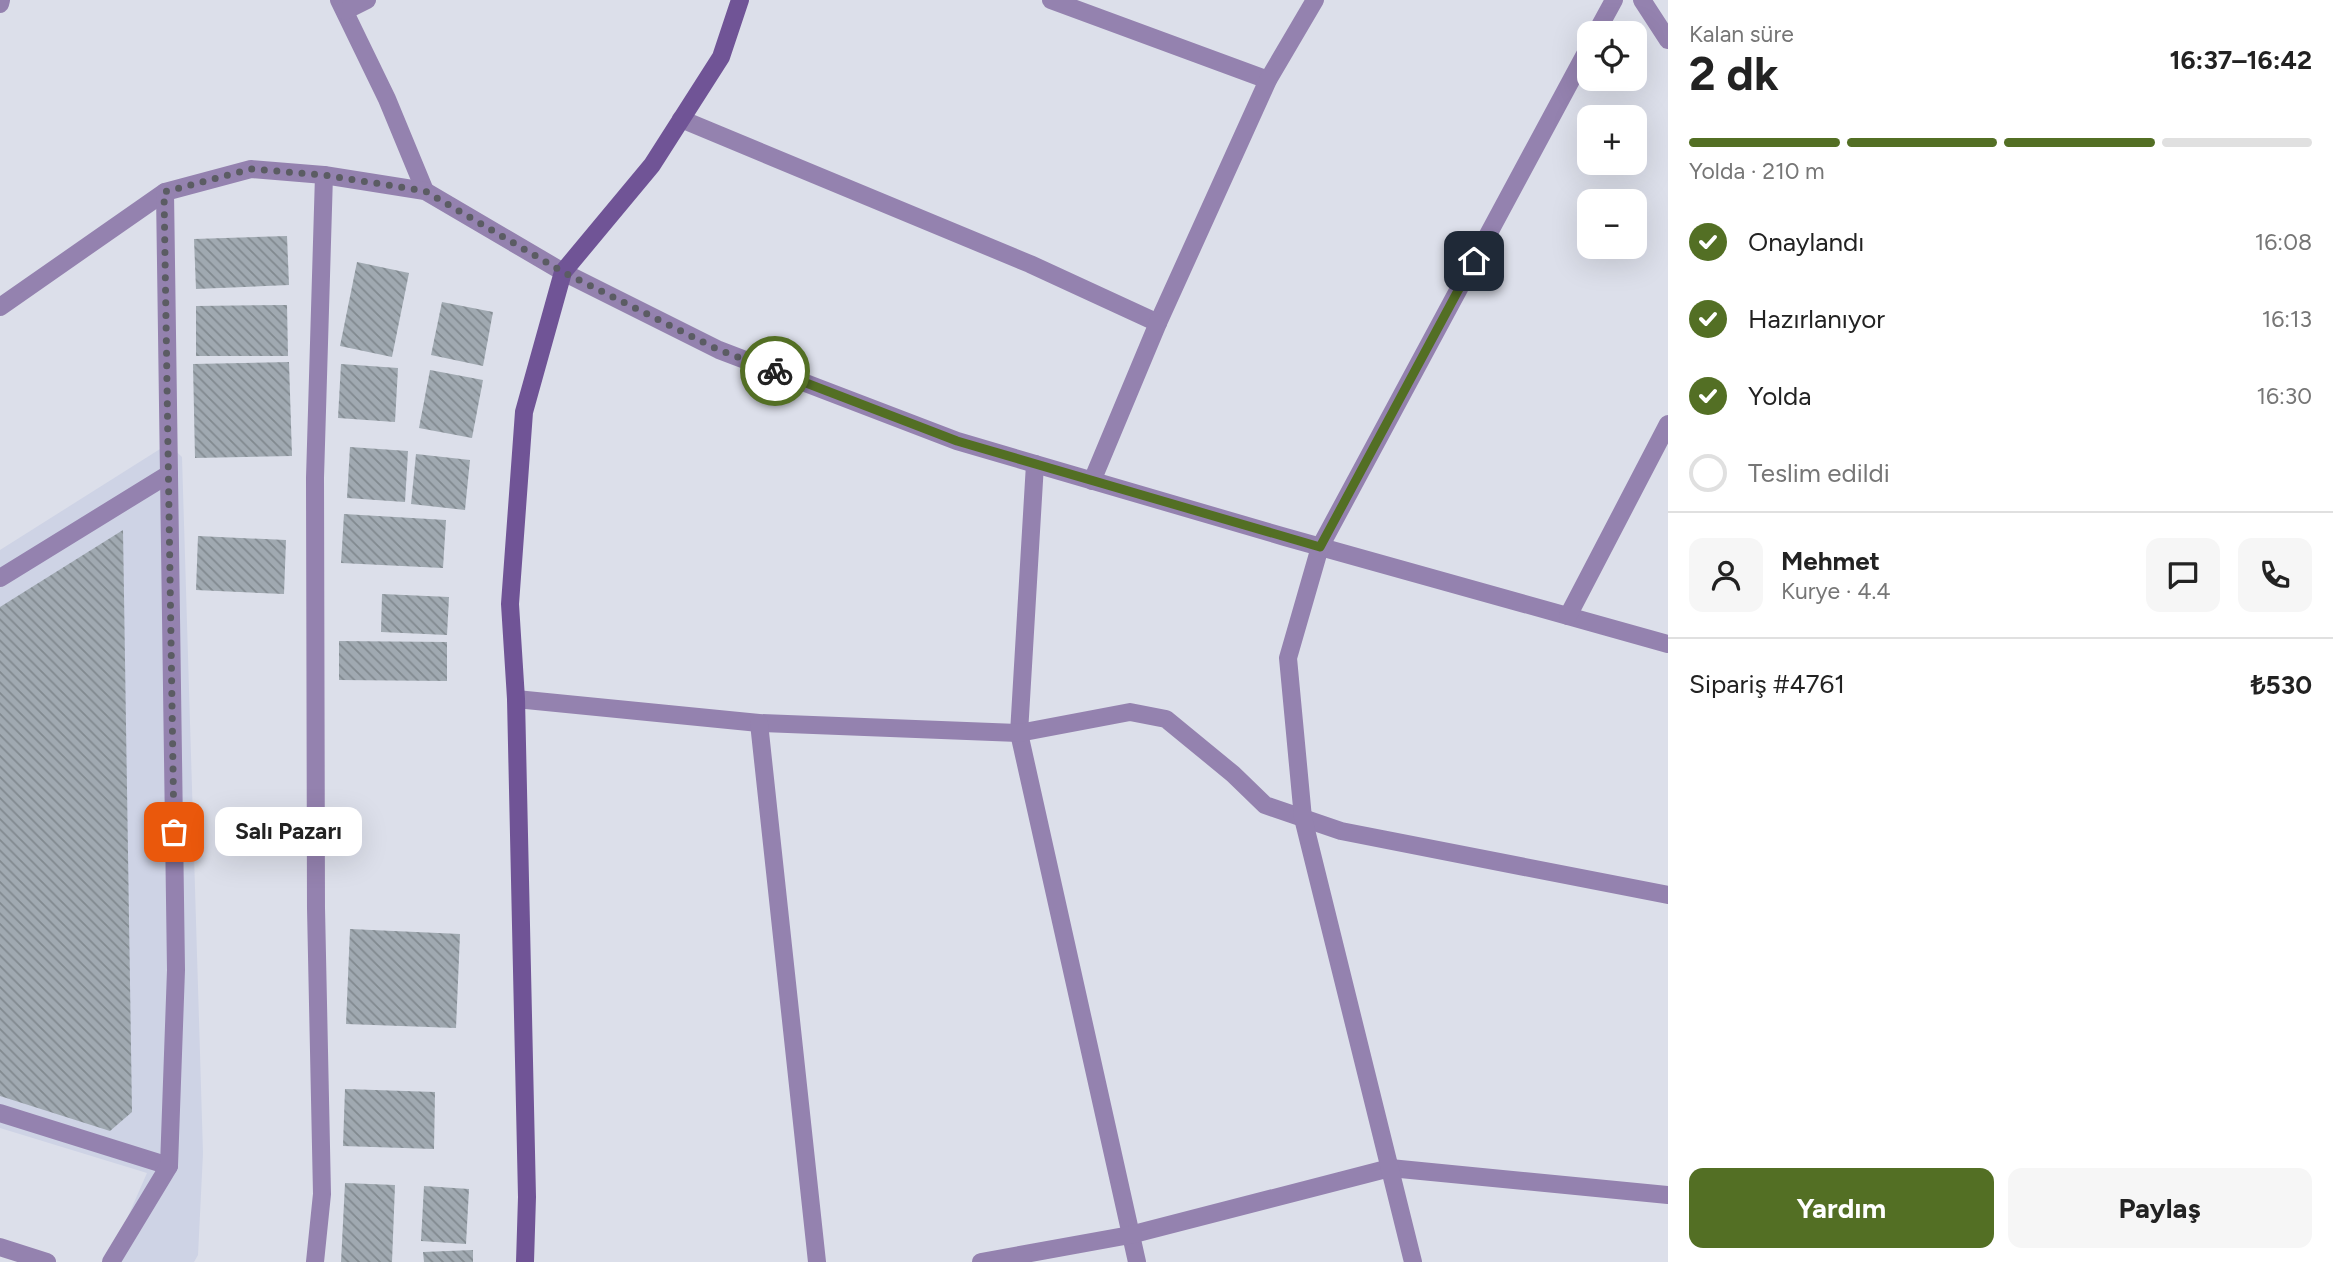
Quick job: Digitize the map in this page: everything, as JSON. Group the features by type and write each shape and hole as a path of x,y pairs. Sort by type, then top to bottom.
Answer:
{"street":[{"path":"367,0 342,6 387,99 425,191"},
{"path":"525,1262 527,1183 516,699 510,604 524,412 563,272 652,165 721,57 740,0"},
{"path":"1051,0 1268,80"},
{"path":"1092,481 1158,323 1268,80 1315,0"},
{"path":"1603,21 1614,0"},
{"path":"1642,0 1668,40"},
{"path":"1413,1262 1303,818 1288,658 1320,547 1577,69"},
{"path":"681,119 1030,264 1158,323"},
{"path":"2,299 164,192 251,169 324,175 425,191 563,272 719,350 957,441 1320,547 1668,644"},
{"path":"315,1262 321,1194 316,894 315,478 324,175"},
{"path":"111,1262 169,1166 176,970 164,192"},
{"path":"1568,616 1668,424"},
{"path":"1035,464 1019,733 1137,1262"},
{"path":"0,578 169,474"},
{"path":"516,699 759,723 1019,733 1130,712 1166,719 1233,774 1265,805 1341,831 1668,895"},
{"path":"759,723 817,1262"},
{"path":"0,1113 169,1166"},
{"path":"981,1262 1130,1235 1390,1168 1668,1195"},
{"path":"0,1247 47,1262"}],"shaded area":[{"path":"168,444 182,457 203,1153 198,1255 194,1262 108,1262 147,1173 0,1128 0,550"}],"building":[{"path":"287,236 289,285 196,289 194,239"},
{"path":"357,262 409,273 392,357 340,346"},
{"path":"442,302 493,312 483,366 431,355"},
{"path":"287,305 288,356 196,356 196,306"},
{"path":"289,362 292,456 195,458 193,364"},
{"path":"341,364 398,368 395,422 338,418"},
{"path":"430,370 483,380 472,438 419,428"},
{"path":"350,447 408,451 405,502 347,498"},
{"path":"416,454 470,460 465,510 411,504"},
{"path":"344,514 446,520 443,568 341,563"},
{"path":"123,530 132,1112 110,1131 0,1096 0,607"},
{"path":"198,536 286,540 284,594 196,590"},
{"path":"382,594 449,597 447,635 381,632"},
{"path":"339,641 447,642 447,681 339,680"},
{"path":"350,929 460,934 456,1028 346,1024"},
{"path":"345,1089 435,1092 434,1149 343,1146"},
{"path":"345,1183 395,1185 392,1262 341,1262"},
{"path":"424,1186 469,1189 466,1244 421,1241"},
{"path":"473,1250 473,1262 424,1262 423,1252"}],"way so far":[{"path":"174,832 164,192 251,169 324,175 425,191 563,272 719,350 775,371"}],"place":[{"name":"Salı Pazarı","path":"174,832"}],"route":[{"path":"775,371 957,441 1320,547 1474,261"}]}
